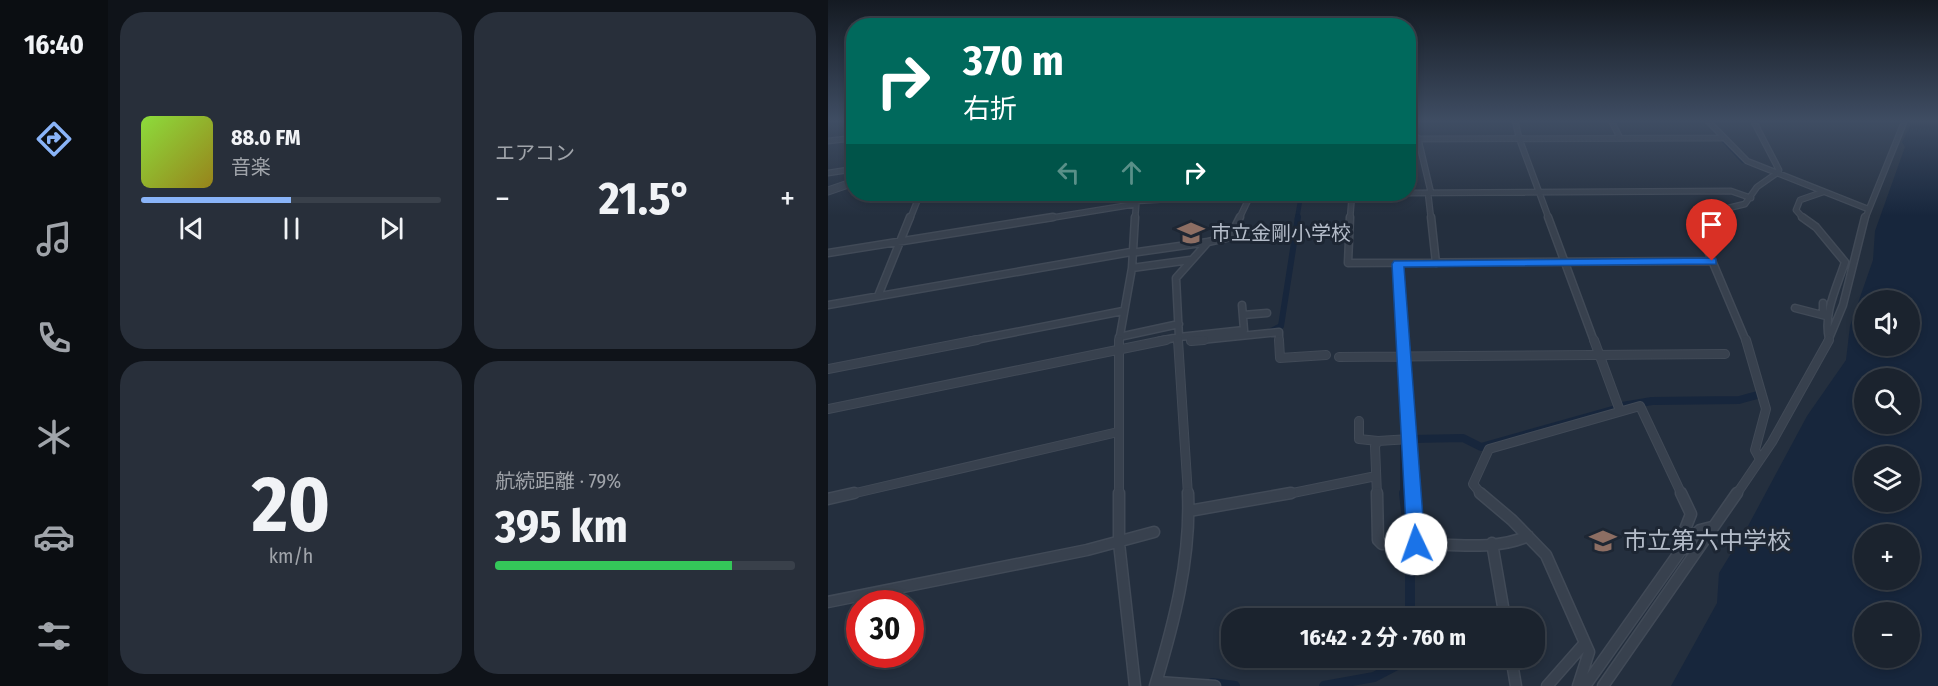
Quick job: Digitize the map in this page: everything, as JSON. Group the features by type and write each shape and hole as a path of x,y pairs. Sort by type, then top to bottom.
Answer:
{"street":[{"path":"1421,152 1430,193 1436,263"},
{"path":"1524,152 1620,411"},
{"path":"1736,152 1747,161 1868,209"},
{"path":"1760,459 1755,450 1766,409 1744,334 1708,251 1720,210 1745,204 1757,187 1779,170 1770,152"},
{"path":"1603,686 1760,459 1792,408 1829,339 1843,305 1860,233 1892,152"},
{"path":"828,173 846,170"},
{"path":"828,191 846,185"},
{"path":"1416,194 1731,191 1751,198"},
{"path":"1823,192 1800,200 1796,210 1806,221 1816,227 1845,262 1825,315"},
{"path":"878,296 917,201"},
{"path":"828,253 1136,203 1162,201"},
{"path":"828,305 1230,237 1248,201"},
{"path":"1351,201 1348,264 1712,261"},
{"path":"1135,686 1119,543 1118,349 1132,268 1131,253 1136,203"},
{"path":"1208,242 1176,278 1189,511 1185,560 1173,625 1156,684 1215,686"},
{"path":"1132,268 1190,260"},
{"path":"1398,264 1416,544"},
{"path":"1823,303 1825,331 1829,339"},
{"path":"828,409 1118,349 1244,330 1242,305"},
{"path":"1795,308 1825,315"},
{"path":"828,369 1123,311"},
{"path":"1243,315 1267,313"},
{"path":"1119,337 1179,324"},
{"path":"1178,340 1280,332 1280,358 1326,355"},
{"path":"1339,357 1725,354"},
{"path":"1578,686 1589,656 1546,555 1474,488 1473,484 1489,449 1640,406 1691,514 1680,542 1682,550"},
{"path":"1359,421 1359,439 1378,441 1410,439"},
{"path":"828,499 1118,432"},
{"path":"1378,441 1375,446 1378,540 1382,544 1492,543 1519,541 1528,536"},
{"path":"1189,511 1342,484 1353,480 1371,480 1376,476"},
{"path":"1585,686 1682,550 1700,530 1712,527"},
{"path":"828,602 1119,543 1154,532"},
{"path":"1492,543 1502,608"},
{"path":"1547,686 1584,644"},
{"path":"1513,668 1516,686"}],"water":[{"path":"1903,152 1938,152 1938,686 1671,686 1717,603 1719,573 1748,526 1807,416 1846,360 1850,326 1854,315 1854,356 1920,356 1920,290 1863,290 1873,260 1875,231"}],"waterway":[{"path":"1734,152 1743,161 1751,164"},
{"path":"1297,219 1300,201"},
{"path":"1714,219 1718,209 1734,206"},
{"path":"1271,331 1281,326 1298,217"},
{"path":"1707,251 1707,238 1715,217"},
{"path":"1622,406 1652,401 1739,400 1761,394 1760,391"},
{"path":"1412,439 1463,438 1481,447 1616,409"},
{"path":"1404,444 1404,493"},
{"path":"1404,493 1409,539"},
{"path":"1410,550 1410,608"},
{"path":"1324,686 1374,677 1391,668"},
{"path":"1212,683 1235,686"}],"place":[{"name":"市立金剛小学校","path":"1191,233"},
{"name":"市立第六中学校","path":"1603,541"}],"route":[{"path":"1416,544 1398,264 1712,261"}]}
